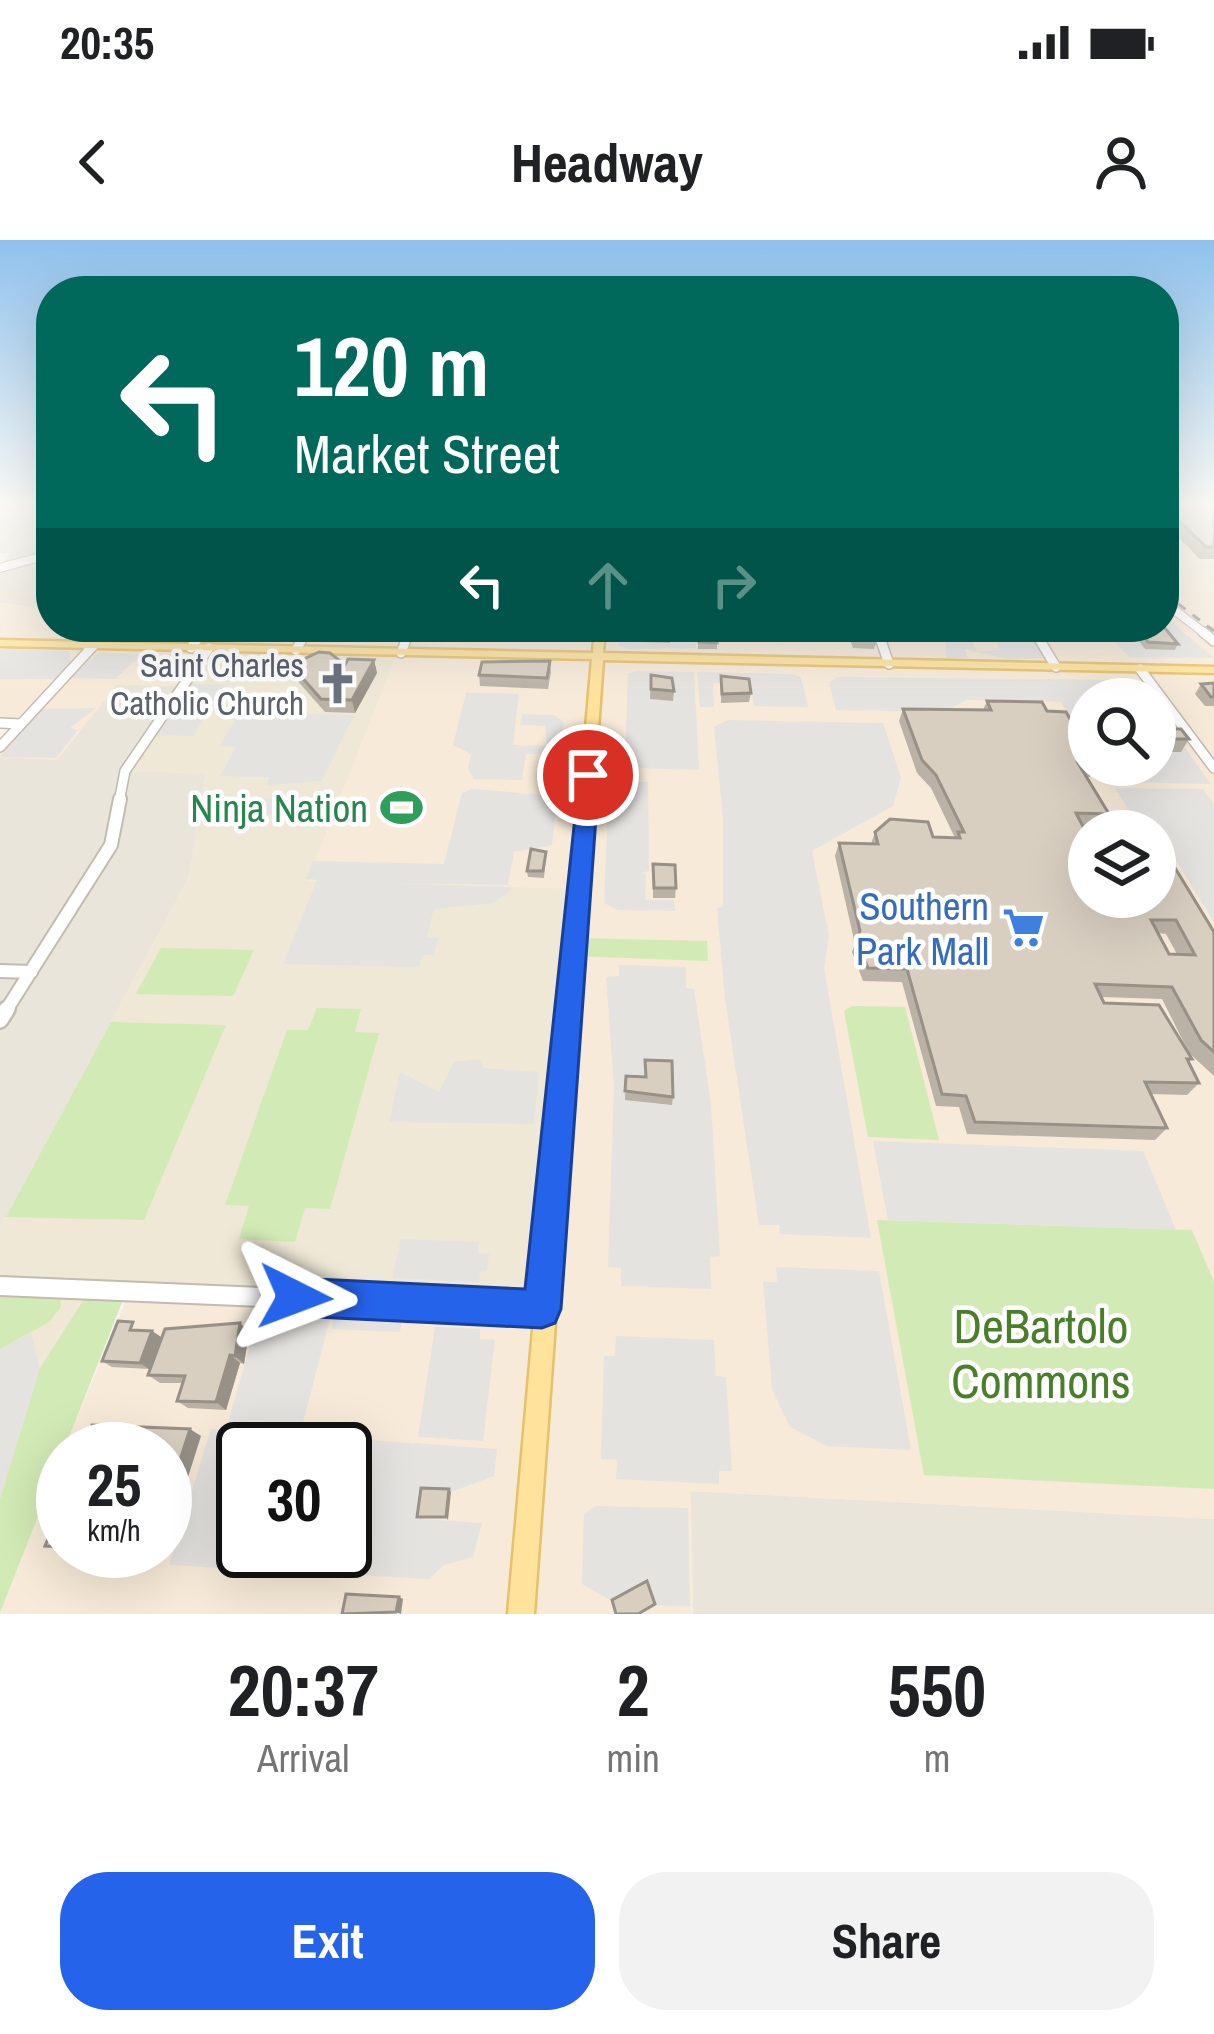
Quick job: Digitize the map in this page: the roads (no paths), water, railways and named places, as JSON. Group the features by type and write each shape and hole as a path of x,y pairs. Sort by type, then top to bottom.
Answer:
{"main road":[{"path":"521,1614 542,1309 600,642"},
{"path":"0,643 1214,670"},
{"path":"596,684 615,668 673,659"}],"street":[{"path":"1179,613 1214,640"},
{"path":"0,747 92,642"},
{"path":"191,648 195,642"},
{"path":"296,650 301,642"},
{"path":"401,652 405,642"},
{"path":"881,642 889,664"},
{"path":"1041,642 1056,668"},
{"path":"0,1021 111,845 125,771 209,648"},
{"path":"1140,669 1214,768"},
{"path":"0,723 21,724"},
{"path":"0,971 32,972"},
{"path":"0,1286 542,1309"}],"railway":[{"path":"1179,604 1214,631"}],"place":[{"name":"Saint Charles Catholic Church","path":"338,684"},
{"name":"Ninja Nation","path":"402,808"},
{"name":"Southern Park Mall","path":"1023,928"}],"park label":[{"name":"DeBartolo Commons","path":"1041,1352"}]}
